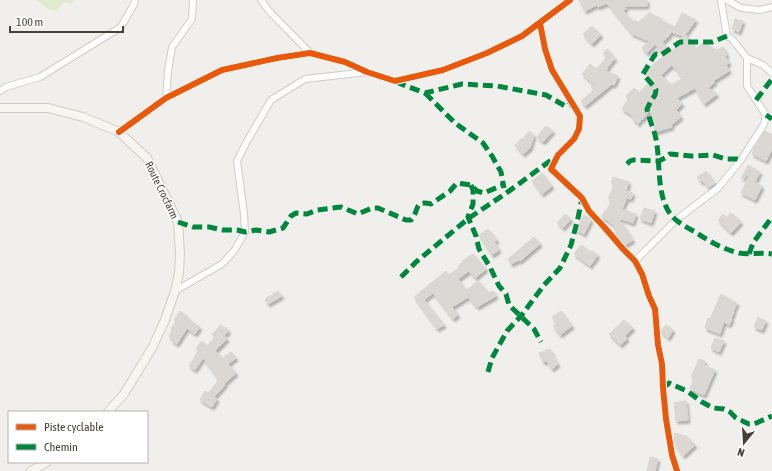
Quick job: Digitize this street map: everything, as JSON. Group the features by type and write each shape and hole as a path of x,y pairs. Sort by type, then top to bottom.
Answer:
{"street":[{"path":"0,91 6,87 40,77 121,27 135,0"},
{"path":"166,98 172,47 192,19 193,0"},
{"path":"261,0 269,12 310,53"},
{"path":"119,132 166,98 222,70 277,58 310,53 346,62 367,72 395,81 443,70 488,53 522,36 570,0"},
{"path":"721,0 727,36 732,39 746,58 763,65 772,74"},
{"path":"728,0 741,8 760,10 772,7"},
{"path":"540,23 545,49 552,70 580,116 579,130 574,139 558,155 551,169 582,198 589,211 635,262 642,274 655,309 658,345 662,364 666,419 672,455 677,471"},
{"path":"635,262 676,220 718,188 741,160 764,124 766,115 747,86 746,58"},
{"path":"175,291 222,264 234,251 244,232 244,214 238,161 246,143 271,100 305,79 367,72"},
{"name":"Route Crocfarm","path":"0,108 48,108 83,117 119,132 147,158 163,188 178,222 180,254 179,273 175,291 165,320 152,348 124,394 109,411"},
{"path":"31,471 45,463"}],"green space":[{"path":"37,0 74,0 71,4 64,2 57,11 48,9"}],"building":[{"path":"579,0 647,0 647,6 624,6 626,9 623,10 633,22 635,20 638,23 649,13 675,27 682,13 696,20 685,35 689,38 688,39 696,49 703,43 717,50 723,47 727,55 725,56 729,63 726,65 729,71 713,81 715,82 708,88 717,94 704,104 695,88 677,98 682,104 676,110 681,117 671,125 672,127 655,132 654,126 658,125 650,110 638,124 632,118 633,116 622,109 628,99 626,96 634,88 639,93 651,80 645,73 664,56 655,44 647,53 642,48 649,41 632,34 607,3 598,7 597,5 585,11","holes":["671,32 683,36 680,44 671,52 662,42","672,65 683,78 671,85 661,75"]},
{"path":"735,19 743,21 739,32 732,29"},
{"path":"592,26 601,35 592,44 583,34"},
{"path":"607,49 615,58 606,71 618,76 614,85 612,84 585,106 581,101 594,90 591,87 594,84 582,74 590,64 596,69 607,57 603,53"},
{"path":"546,126 553,131 543,142 537,137"},
{"path":"529,131 534,135 530,148 523,154 515,145 521,139 522,140"},
{"path":"765,131 772,135 772,149 766,161 752,154 755,146"},
{"path":"748,165 760,172 755,182 762,186 755,200 741,193 750,174 741,179"},
{"path":"706,171 715,183 708,188 703,181 701,182 697,177"},
{"path":"542,173 552,186 542,194 532,181"},
{"path":"613,177 629,182 626,191 633,193 631,199 627,198 622,209 636,214 633,223 618,218 633,240 625,245 616,234 618,233 614,229 616,227 601,217 612,200 608,198 615,184 611,183"},
{"path":"644,208 655,211 651,223 640,219"},
{"path":"730,213 741,222 731,233 718,220 723,214 728,218"},
{"path":"565,214 571,219 563,228 557,223"},
{"path":"584,215 591,220 584,234 576,230"},
{"path":"488,229 497,240 494,242 499,250 492,255 479,235"},
{"path":"534,237 540,244 520,261 519,260 511,264 508,259"},
{"path":"581,245 598,255 590,266 574,254"},
{"path":"473,254 486,269 475,278 469,271 458,279 466,291 478,281 489,293 493,291 496,296 477,307 468,297 452,307 458,315 453,319 433,293 424,300 444,325 437,329 414,297 446,271 449,275 459,268 458,266 463,262 462,261"},
{"path":"278,291 282,296 268,304 265,299"},
{"path":"721,294 737,303 729,325 724,322 720,334 705,328 708,318 710,319"},
{"path":"180,311 200,327 195,334 187,328 177,344 169,337 171,329 176,321 174,320"},
{"path":"561,311 572,326 560,335 553,326 557,323 552,317"},
{"path":"758,317 766,321 762,330 754,327"},
{"path":"624,320 633,328 625,336 627,339 620,345 609,334"},
{"path":"221,325 229,331 224,335 227,339 215,351 223,358 231,352 236,358 228,364 236,373 224,384 225,385 214,397 217,399 212,407 200,400 205,391 208,393 219,380 203,358 195,370 189,366 198,351 196,348 202,341 207,346 215,337 212,334"},
{"path":"666,325 673,330 668,338 661,331"},
{"path":"715,338 724,341 719,352 711,348"},
{"path":"550,349 558,364 552,369 547,361 543,362 539,353"},
{"path":"699,359 705,361 704,365 715,370 704,395 690,389 694,379 691,377"},
{"path":"686,401 688,420 676,421 674,403"},
{"path":"675,433 686,436 695,445 683,456 675,444"},
{"path":"650,457 658,459 655,471 647,471"}],"marked path":[{"path":"727,36 712,42 680,42 661,55 656,54 643,74 656,90 655,95 647,109 656,139 662,193 669,213 676,220 712,242 739,253 772,254"},
{"path":"756,100 772,79"},
{"path":"396,82 425,93 462,84 497,86 546,95 565,106 569,105 571,102"},
{"path":"425,93 455,123 483,143 501,172 504,188"},
{"path":"766,115 772,119"},
{"path":"627,164 633,160 659,161 670,154 691,156 713,155 726,159 741,160"},
{"path":"401,277 416,262 469,218 554,158"},
{"path":"178,222 193,227 209,227 245,232 256,230 269,232 283,228 291,216 296,213 307,214 317,210 341,207 358,214 372,208 378,208 406,220 411,220 419,205 422,203 431,204 450,191 457,183 471,185 477,191 484,193 503,185"},
{"path":"471,185 473,190 473,204 468,217 476,236 479,249 499,286 506,294 509,305 534,329 541,342"},
{"path":"488,372 492,358 507,331 521,316 544,285 560,268 571,245 582,198"},
{"path":"749,254 753,243 772,217"},
{"path":"663,388 669,383 687,391 713,408 724,409 736,418 749,424 754,424 772,416"}],"cycle path":[{"path":"119,132 166,98 222,70 277,58 310,53 345,62 367,72 395,81 443,70 487,53 522,36 570,0"},
{"path":"540,23 545,49 552,70 580,116 579,129 574,139 558,155 551,169 582,198 589,211 635,261 642,274 655,309 658,345 662,364 666,419 672,455 677,471"}]}
